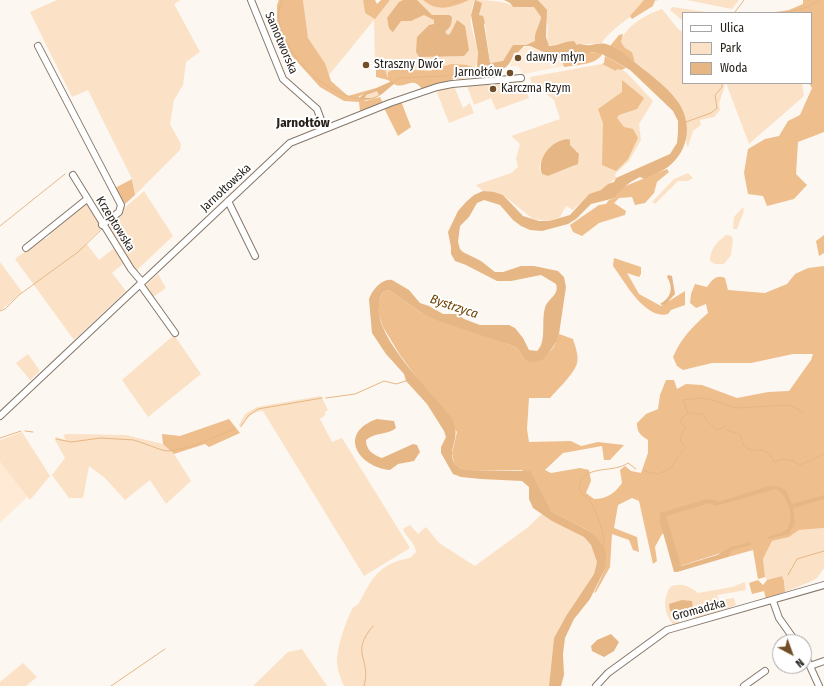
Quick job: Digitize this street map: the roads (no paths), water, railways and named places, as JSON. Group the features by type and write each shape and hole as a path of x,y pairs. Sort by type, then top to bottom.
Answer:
{"street":[{"name":"Samotworska","path":"251,0 283,79 317,109 324,128"},
{"path":"38,46 121,205 119,212 102,225"},
{"name":"Jarnołtowska","path":"0,416 285,147 296,139 437,87 452,84 521,78"},
{"name":"Krzeptowska","path":"73,175 102,225 175,333"},
{"path":"26,248 87,200"},
{"path":"228,201 255,256"},
{"name":"Gromadzka","path":"596,686 608,673 666,630 773,601 824,585"},
{"path":"773,601 779,618 790,634"},
{"path":"812,665 824,661"},
{"path":"812,670 819,686"},
{"path":"744,686 765,671"}],"water":[{"path":"403,0 417,0 432,15 449,15 452,17 452,22 445,32 448,35 450,34 457,20 465,26 469,50 464,56 419,57 416,52 417,37 429,25 434,24 434,20 424,15 411,21 401,21 393,32 389,27 387,18 399,2"},
{"path":"475,0 482,3 479,15 483,16 485,23 490,63 503,61 513,45 526,45 535,41 535,36 541,17 534,7 513,7 510,3 504,0 538,0 547,10 546,37 549,46 574,41 577,45 602,43 609,45 624,54 651,75 676,99 685,117 687,126 685,144 681,152 668,167 644,179 640,177 632,181 623,188 615,198 591,204 576,219 568,224 542,231 530,230 513,220 500,205 484,200 477,203 469,217 460,226 458,242 460,249 481,261 495,272 503,272 521,266 534,266 558,271 564,277 566,287 559,334 557,341 542,360 530,362 525,360 517,348 439,321 420,312 389,290 382,293 380,300 379,314 382,326 389,340 409,368 451,417 456,431 452,451 454,463 460,468 466,470 530,471 551,511 591,532 604,547 606,554 605,569 590,599 574,619 565,638 563,654 564,675 561,686 549,686 554,638 566,616 594,574 597,562 591,545 584,537 552,521 533,508 529,499 529,487 522,481 461,477 453,474 441,453 441,447 446,437 444,431 427,404 406,381 404,374 386,354 372,333 369,300 372,293 381,283 392,280 409,290 420,303 443,314 457,314 464,319 480,325 509,325 515,328 523,338 529,350 537,351 543,337 545,308 555,294 557,288 556,284 541,275 511,281 497,281 455,261 451,254 448,232 458,211 474,195 483,191 503,195 523,216 539,221 549,221 570,215 589,194 601,190 608,184 614,182 616,178 670,154 677,143 678,121 673,111 630,70 602,54 594,52 562,58 530,46 524,46 518,52 514,53 512,59 506,67 498,71 481,72 477,66 478,53 471,15"},
{"path":"392,81 394,84 374,99 358,99 365,93","holes":["377,91 379,95 372,98 365,98 366,95"]},
{"path":"562,140 570,140 570,145 579,154 578,164 548,176 542,174 541,162 543,156 551,146"},
{"path":"668,275 672,276 675,294 666,304 662,305 660,304 667,299 671,289 667,277"},
{"path":"377,419 394,421 396,428 389,432 370,437 366,440 367,447 371,452 382,458 413,444 417,445 420,452 414,461 398,464 390,470 379,468 369,463 361,456 356,449 355,440 358,432 365,425"},
{"path":"769,486 776,486 786,490 792,504 824,495 824,499 793,508 795,522 789,534 768,539 768,537 786,530 790,524 791,518 789,506 784,495 776,489 716,506 710,503 666,516 681,566 717,555 731,547 751,542 751,545 732,550 728,557 674,572 660,522 660,513 707,499 718,502"},
{"path":"682,600 692,601 693,608 680,612 670,611 669,604"},
{"path":"611,634 619,642 614,651 604,657 592,651 591,646 597,640"}],"waterway":[{"path":"282,0 279,15 281,31 289,47 300,62 314,76 329,87 345,95 359,98"},
{"path":"452,3 459,0"},
{"path":"735,12 744,0"},
{"path":"788,12 808,7 820,0"},
{"path":"392,83 400,78 444,76 479,70"},
{"path":"686,122 711,113 717,108 715,95 722,87 722,84"},
{"path":"0,226 65,174"},
{"path":"0,311 5,309 19,295 78,252 102,229"},
{"path":"326,398 355,394 384,381 396,384 406,381"},
{"path":"241,426 249,415 258,409 322,398"},
{"path":"688,413 683,400 700,398 713,400 735,408 789,405 803,412"},
{"path":"644,471 658,474 671,468 686,447 681,442 681,436 686,428 680,422 683,417 691,412 698,415 703,413 706,420 717,430 724,427 727,430 740,434 744,446 752,450 763,450 770,455 774,462 783,459 793,461 800,465 824,454"},
{"path":"56,439 71,442 101,438 134,440 168,451 190,447 235,429"},
{"path":"0,438 21,431"},
{"path":"25,431 33,432"},
{"path":"603,547 604,537 596,512 591,503 580,490 580,482 589,473 616,468 628,463 636,469"},
{"path":"788,575 797,559 824,551"},
{"path":"364,686 366,677 362,656 363,643 366,635 373,626"},
{"path":"111,686 165,649"}],"place":[{"name":"dawny młyn","path":"518,58"},
{"name":"Straszny Dwór","path":"366,65"},
{"name":"Jarnołtów","path":"510,73"},
{"name":"Karczma Rzym","path":"493,89"}],"district":[{"name":"Jarnołtów","path":"303,123"}],"water label":[{"name":"Bystrzyca","path":"454,307"}]}
